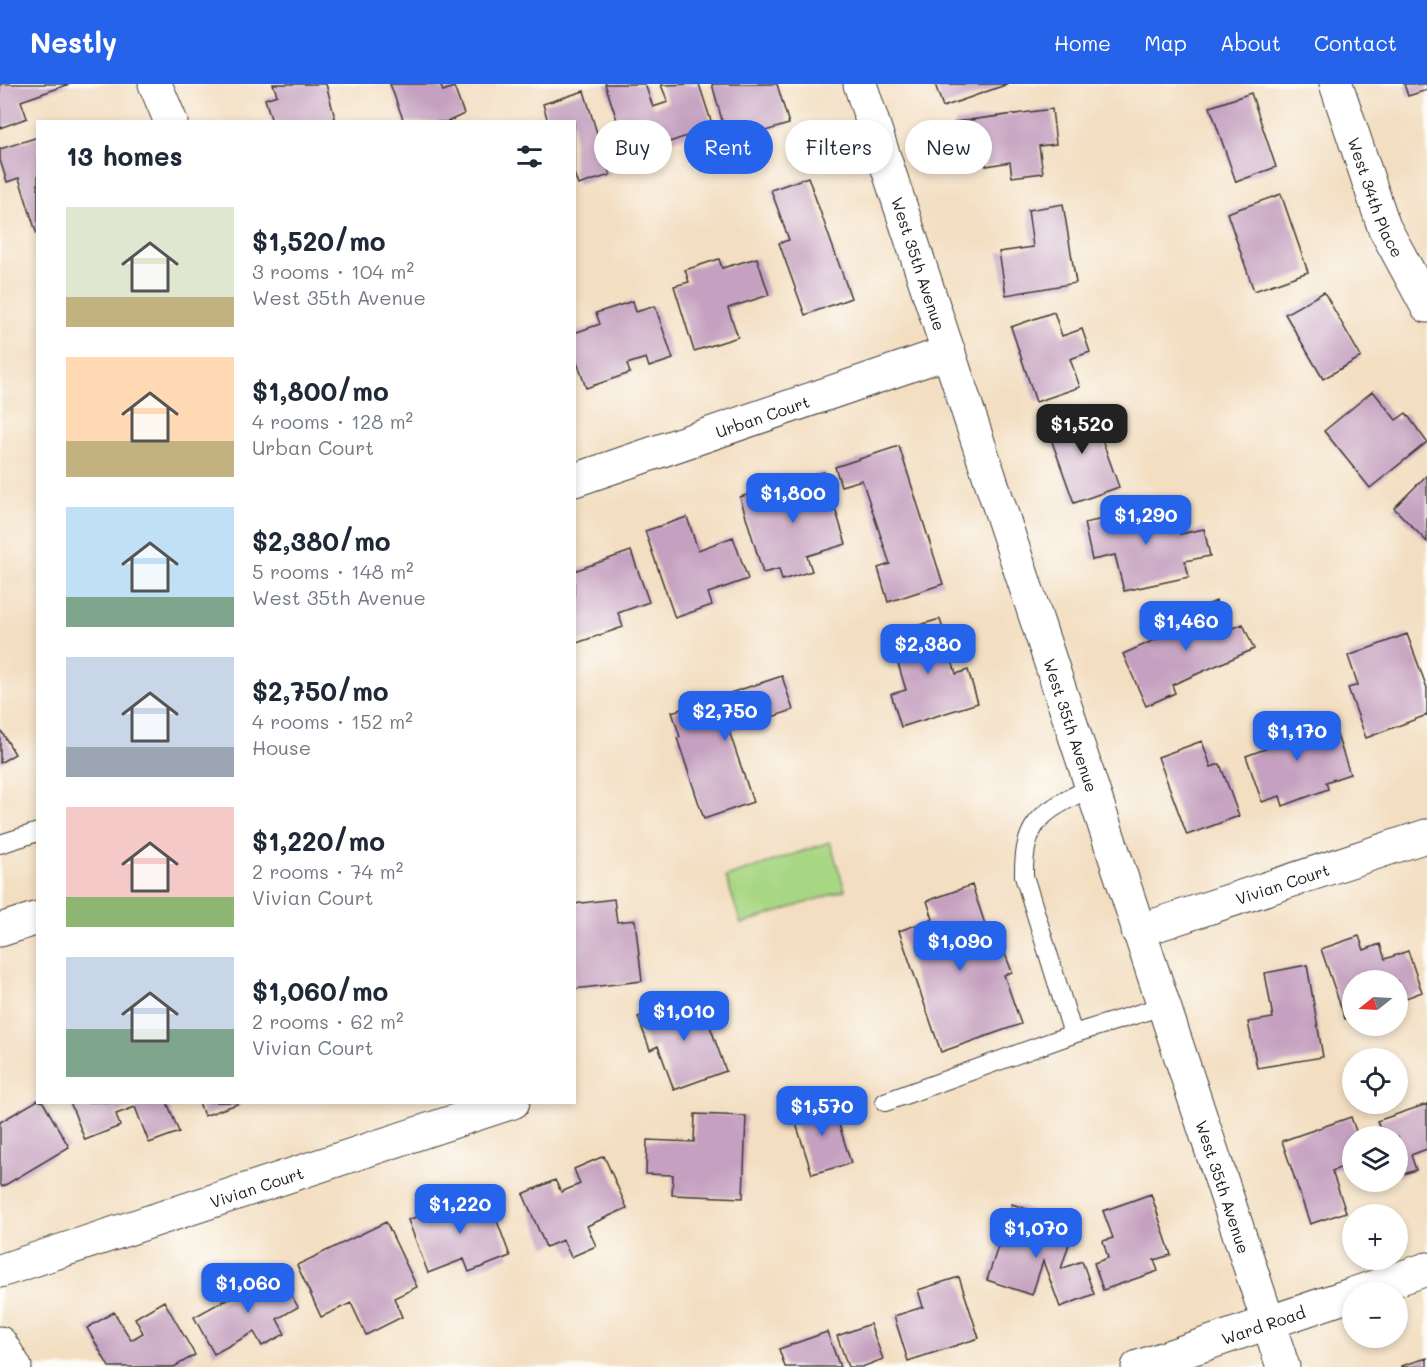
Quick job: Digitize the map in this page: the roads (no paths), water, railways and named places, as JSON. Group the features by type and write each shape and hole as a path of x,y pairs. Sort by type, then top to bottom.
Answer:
{"street":[{"path":"155,84 170,120"},
{"name":"West 35th Avenue","path":"860,84 1283,1367"},
{"name":"West 34th Place","path":"1336,84 1384,227 1427,306"},
{"name":"Urban Court","path":"576,480 949,352"},
{"name":"Vivian Court","path":"1138,931 1425,836"},
{"path":"0,930 36,919"},
{"name":"Vivian Court","path":"0,1271 507,1104"},
{"name":"Ward Road","path":"1390,1282 1427,1269"},
{"name":"Ward Road","path":"1138,1367 1342,1298"},
{"path":"0,1343 15,1367"}],"lane":[{"path":"1073,1034 1024,876 1024,853 1033,825 1052,808 1091,787"},
{"path":"0,844 36,833"},
{"path":"885,1102 1073,1034 1163,1006"}]}
